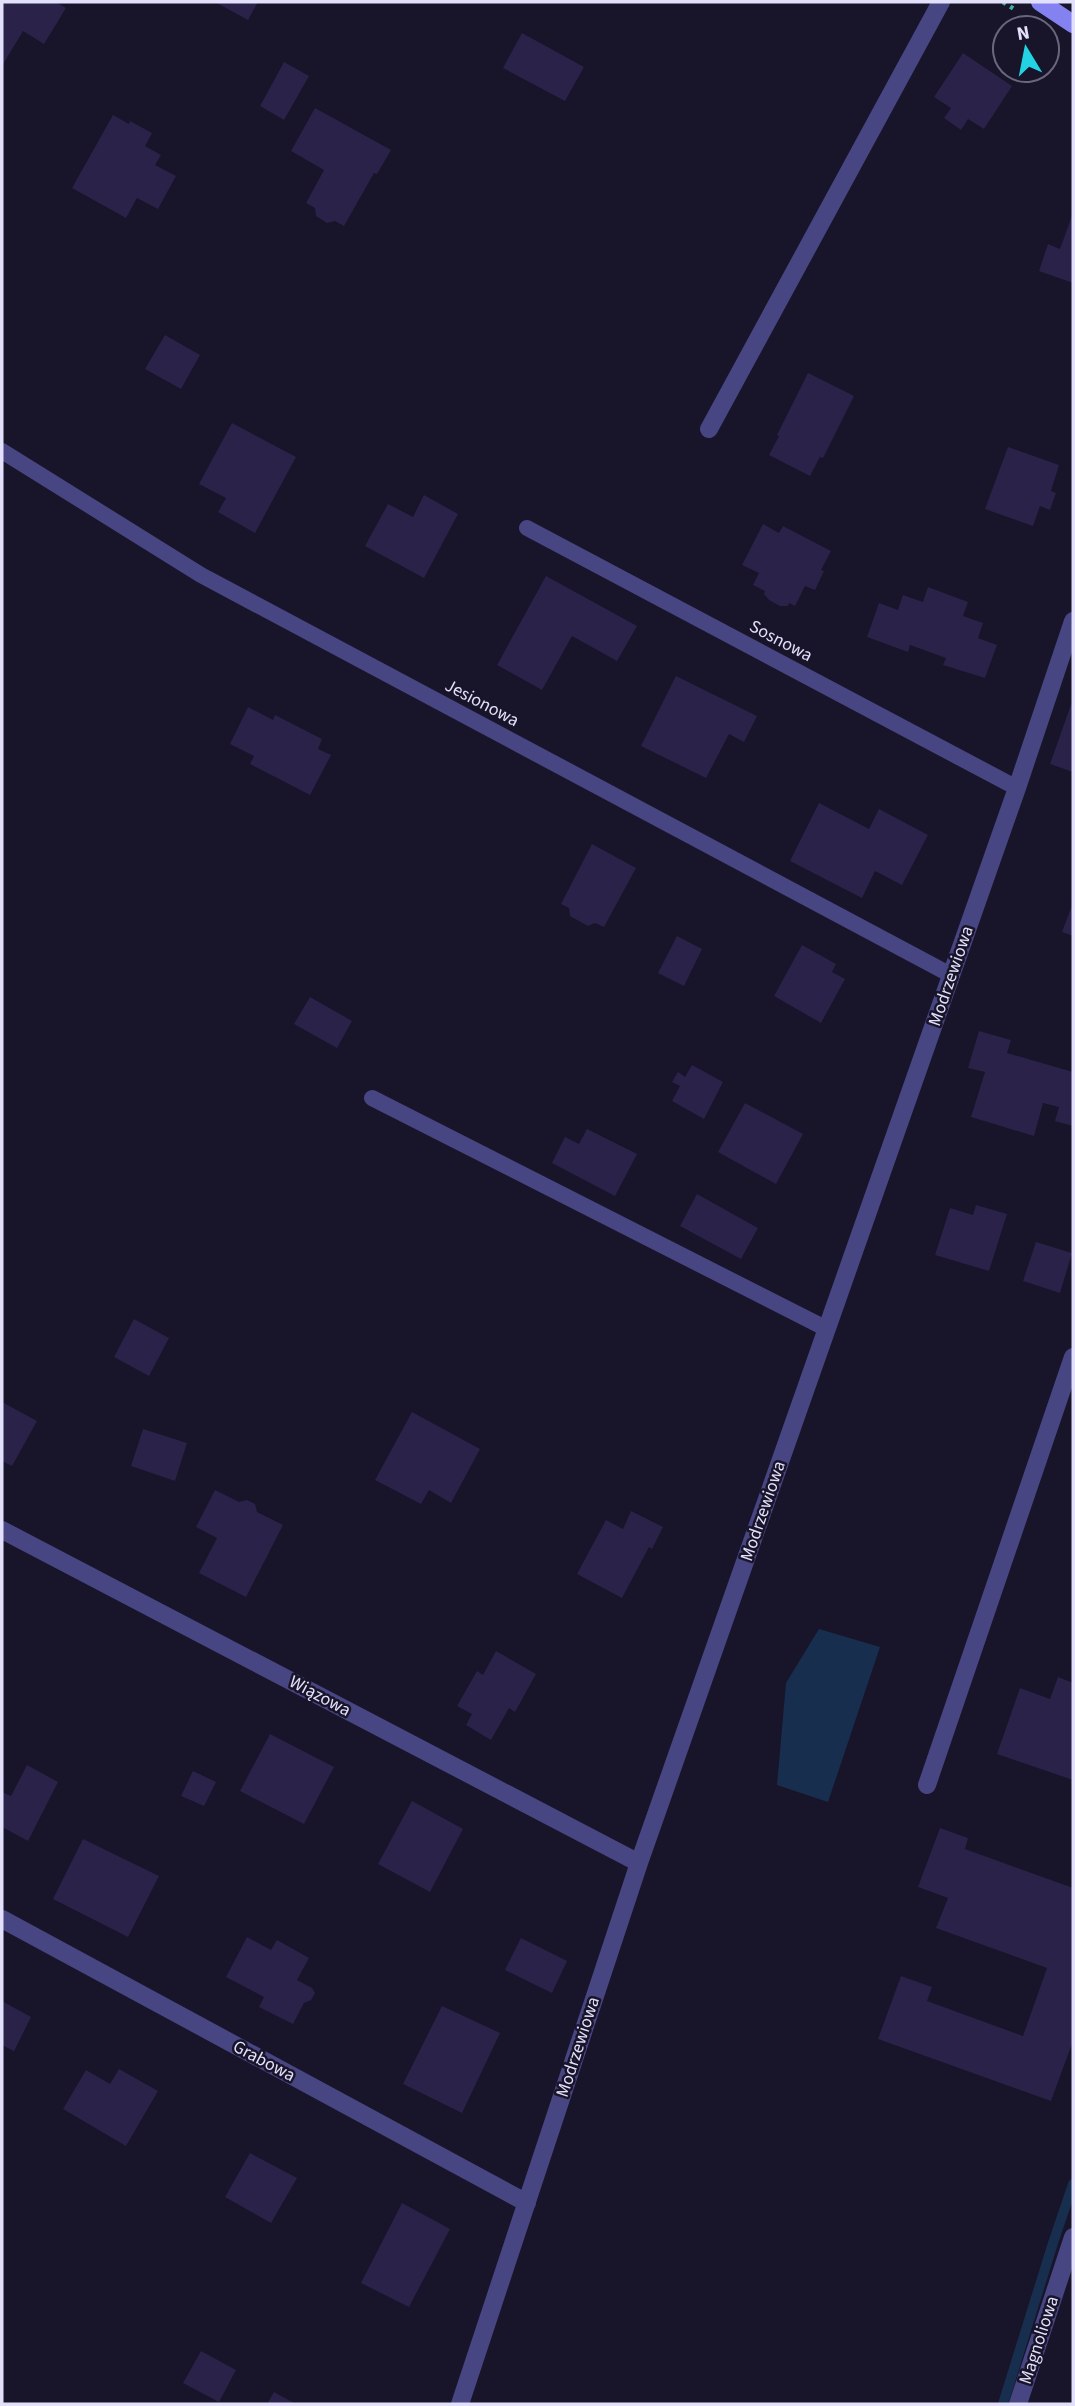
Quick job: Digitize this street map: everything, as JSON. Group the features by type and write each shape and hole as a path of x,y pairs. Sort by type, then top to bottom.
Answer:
{"street":[{"path":"709,429 941,2"},
{"path":"1040,2 1073,24"},
{"name":"Modrzewiowa","path":"460,2404 639,1863 1017,788 1073,621"},
{"path":"927,1785 1073,1357"},
{"name":"Wiązowa","path":"2,1530 639,1863"},
{"name":"Grabowa","path":"2,1919 527,2203"},
{"name":"Magnoliowa","path":"1018,2404 1073,2237"}],"lane":[{"name":"Jesionowa","path":"2,451 201,575 951,975"},
{"name":"Sosnowa","path":"527,528 1017,788"},
{"path":"372,1098 827,1329"}],"water":[{"path":"819,1629 880,1647 828,1802 777,1785 786,1683"}],"building":[{"path":"2,2 56,2 66,8 44,44 23,31 2,66"},
{"path":"215,2 258,2 248,20"},
{"path":"522,33 584,67 565,101 503,68"},
{"path":"963,53 991,72 991,84 1012,86 984,129 968,119 961,130 944,118 951,108 934,97"},
{"path":"284,62 309,76 284,120 260,106"},
{"path":"315,108 391,150 377,174 374,173 344,226 335,221 327,223 316,216 315,208 306,203 324,170 291,151"},
{"path":"113,115 152,133 145,146 161,155 155,165 176,176 158,209 137,198 126,218 72,188"},
{"path":"1073,213 1073,283 1039,271 1048,244 1060,249"},
{"path":"165,335 200,355 181,389 145,369"},
{"path":"808,373 854,396 823,458 820,457 810,476 769,455"},
{"path":"232,423 296,457 255,533 218,512 226,498 199,484"},
{"path":"1008,447 1059,465 1051,491 1056,493 1050,510 1040,506 1033,526 985,509"},
{"path":"424,495 458,514 424,578 365,546 388,504 413,517"},
{"path":"763,524 779,533 783,526 831,551 815,590 805,586 795,606 789,603 788,606 780,606 769,600 764,594 765,591 753,585 759,573 742,565"},
{"path":"546,576 637,626 617,661 572,636 542,690 497,665"},
{"path":"928,587 968,602 963,616 983,623 978,638 997,645 985,678 943,665 946,658 910,645 908,652 867,637 879,603 898,610 903,595 923,602"},
{"path":"676,676 757,716 744,742 729,734 706,778 641,746"},
{"path":"1073,699 1073,772 1050,764"},
{"path":"248,707 273,720 275,715 322,739 318,749 331,755 310,795 250,764 254,756 230,744"},
{"path":"819,803 869,829 879,809 928,835 902,885 875,871 862,898 790,861"},
{"path":"592,844 636,868 604,927 595,923 588,926 570,916 569,908 561,904"},
{"path":"1073,908 1073,936 1062,932"},
{"path":"677,936 702,949 684,986 658,973"},
{"path":"802,945 836,964 832,972 845,979 821,1023 774,996"},
{"path":"310,997 352,1021 337,1048 294,1024"},
{"path":"979,1031 1011,1040 1007,1053 1073,1072 1073,1126 1055,1121 1059,1107 1043,1103 1034,1136 971,1117 985,1072 968,1068"},
{"path":"692,1065 723,1082 704,1119 672,1101 680,1086 672,1082 678,1072 685,1077"},
{"path":"745,1103 803,1134 776,1184 718,1152"},
{"path":"587,1129 637,1154 615,1196 552,1163 565,1137 579,1144"},
{"path":"697,1194 758,1228 741,1259 680,1226"},
{"path":"976,1205 1007,1214 989,1271 935,1255 950,1208 973,1215"},
{"path":"1036,1242 1072,1253 1060,1293 1023,1281"},
{"path":"134,1319 169,1338 149,1376 114,1357"},
{"path":"2,1402 37,1421 12,1466 2,1461"},
{"path":"412,1412 480,1449 451,1503 429,1490 421,1504 375,1480"},
{"path":"143,1429 187,1443 175,1481 131,1466"},
{"path":"215,1490 239,1502 247,1500 255,1504 257,1512 283,1525 246,1597 199,1573 217,1538 196,1527"},
{"path":"631,1511 663,1527 652,1549 649,1547 622,1598 577,1574 606,1520 623,1529"},
{"path":"496,1651 536,1674 515,1712 509,1708 491,1740 466,1725 472,1714 457,1706 477,1671 483,1675"},
{"path":"1058,1677 1073,1683 1073,1780 997,1754 1020,1688 1050,1699"},
{"path":"270,1734 334,1767 304,1824 240,1791"},
{"path":"27,1765 58,1782 28,1841 2,1827 2,1792 11,1796"},
{"path":"193,1771 216,1782 204,1806 181,1796"},
{"path":"412,1801 463,1829 430,1892 378,1864"},
{"path":"940,1828 968,1838 965,1849 1073,1888 1073,2041 1051,2101 878,2039 901,1976 932,1987 927,2001 1023,2036 1047,1968 936,1928 948,1898 918,1887"},
{"path":"83,1839 159,1876 128,1937 53,1899"},
{"path":"247,1937 271,1950 277,1940 309,1958 297,1980 312,1988 315,1993 311,2000 304,2003 293,2024 259,2007 264,1997 226,1977"},
{"path":"521,1938 567,1961 552,1993 505,1970"},
{"path":"2,2001 31,2017 14,2051 2,2045"},
{"path":"442,2006 500,2033 462,2113 403,2084"},
{"path":"119,2069 158,2091 126,2146 63,2109 86,2070 110,2084"},
{"path":"250,2153 297,2178 271,2223 225,2197"},
{"path":"402,2203 450,2229 409,2307 361,2283"},
{"path":"201,2351 236,2370 219,2402 183,2383"},
{"path":"274,2392 296,2404 267,2404"}],"waterway":[{"path":"1003,2404 1073,2184"}]}
